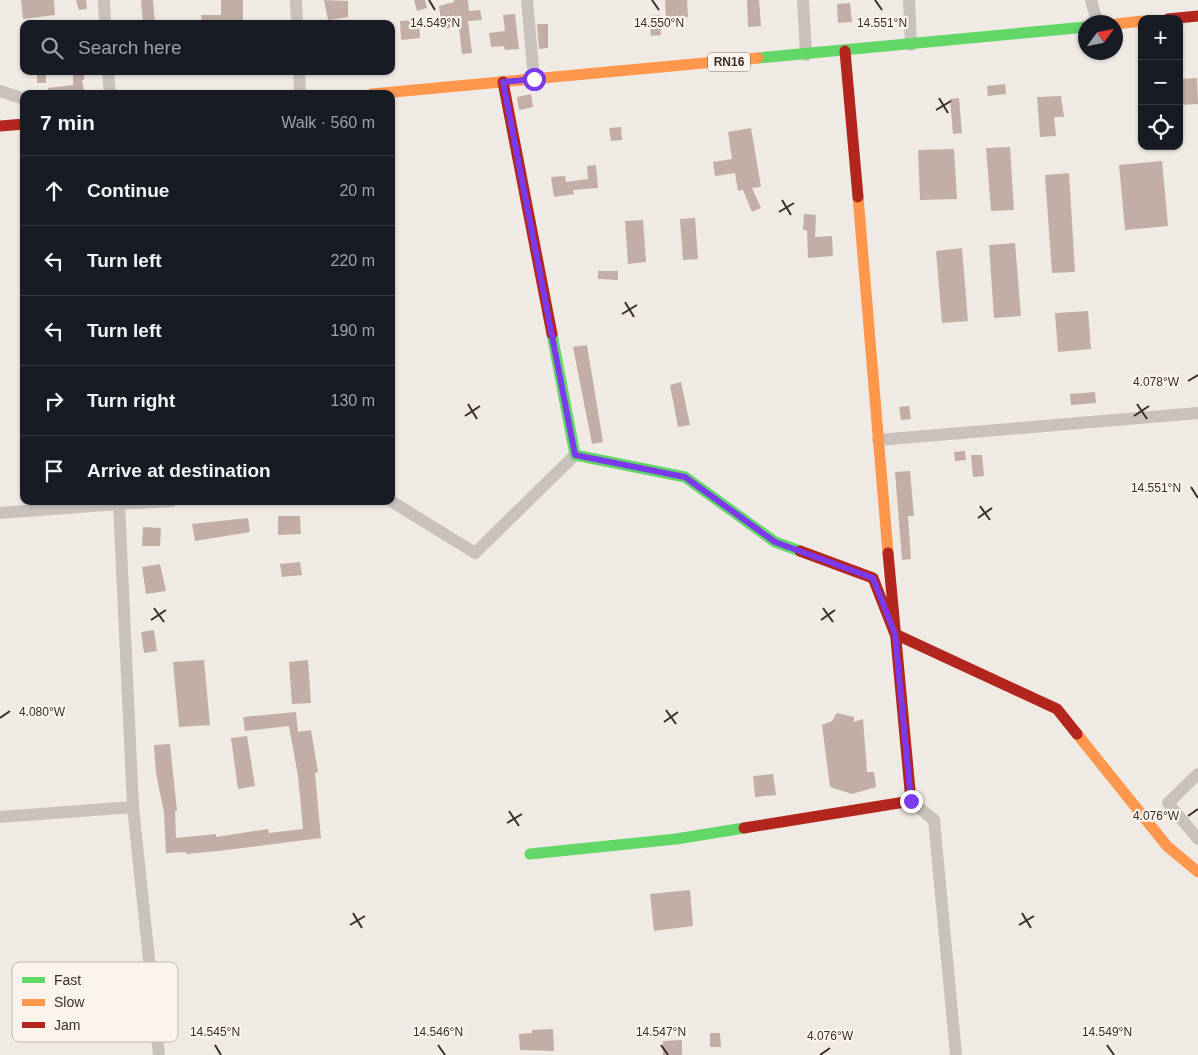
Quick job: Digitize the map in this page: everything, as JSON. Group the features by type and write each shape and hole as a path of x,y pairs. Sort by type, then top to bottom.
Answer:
{"street":[{"path":"104,0 105,20"},
{"path":"296,0 297,20"},
{"path":"527,0 534,79"},
{"path":"803,0 806,55"},
{"path":"909,0 911,45"},
{"path":"1091,0 1095,15"},
{"path":"1183,18 1198,16"},
{"path":"1123,23 1138,22"},
{"name":"RN16","path":"395,92 806,55 1078,28"},
{"path":"845,51 911,801 934,820 956,1055"},
{"path":"108,75 110,90"},
{"path":"299,75 300,90"},
{"path":"503,82 575,455"},
{"path":"0,91 20,98"},
{"path":"0,126 20,124"},
{"path":"878,440 1198,413"},
{"path":"395,503 475,553 575,455"},
{"path":"575,455 685,477 775,542 873,578 895,634 1057,709 1167,846 1198,872"},
{"path":"0,513 106,505"},
{"path":"119,505 133,807 149,962"},
{"path":"1198,774 1168,803 1198,839"},
{"path":"530,854 676,839 911,801"},
{"path":"0,816 133,807"},
{"path":"158,1042 159,1055"}],"building":[{"path":"21,0 54,0 55,15 23,19"},
{"path":"76,0 86,0 87,9 79,10"},
{"path":"141,0 153,0 155,20 143,20"},
{"path":"221,0 243,0 243,20 202,20 201,15 221,15"},
{"path":"324,0 348,1 348,17 328,20"},
{"path":"414,0 425,0 427,8 417,11"},
{"path":"454,0 468,0 469,11 480,10 482,20 468,21 472,53 462,54 459,27 442,29 439,6 454,2"},
{"path":"665,0 687,0 688,17 666,19"},
{"path":"747,0 759,0 761,26 748,27"},
{"path":"850,3 852,22 838,23 837,4"},
{"path":"515,14 519,49 505,50 504,46 491,47 489,33 505,31 503,15"},
{"path":"660,15 661,35 651,36 649,16"},
{"path":"419,20 420,38 401,40 400,21"},
{"path":"537,24 548,24 548,48 539,49"},
{"path":"37,75 46,75 46,83 37,83"},
{"path":"73,75 84,75 84,80 82,80 84,90 48,90 48,88 73,85"},
{"path":"1197,78 1198,104 1183,105 1183,79"},
{"path":"1005,84 1006,94 988,96 987,86"},
{"path":"531,94 533,107 519,110 517,97"},
{"path":"1061,96 1064,117 1054,117 1056,136 1040,137 1037,97"},
{"path":"959,98 962,133 953,134 950,99"},
{"path":"621,127 622,140 611,141 609,128"},
{"path":"751,128 761,187 752,188 761,208 752,212 743,190 738,191 735,173 715,176 713,162 732,159 728,132"},
{"path":"1010,147 1014,210 991,211 986,148"},
{"path":"954,149 957,199 920,200 918,150"},
{"path":"1162,161 1168,226 1125,230 1119,165"},
{"path":"596,165 598,188 573,190 574,194 554,197 551,177 565,176 566,182 588,179 587,166"},
{"path":"1069,173 1075,272 1052,273 1045,175"},
{"path":"804,214 816,215 815,237 832,236 833,256 808,258 807,230 803,230"},
{"path":"695,218 698,259 683,260 680,219"},
{"path":"643,220 646,262 628,264 625,221"},
{"path":"1015,243 1021,316 994,318 989,245"},
{"path":"962,248 968,321 942,323 936,251"},
{"path":"598,271 618,271 618,280 598,279"},
{"path":"1088,311 1091,349 1058,352 1055,313"},
{"path":"587,345 603,442 592,444 573,347"},
{"path":"681,382 690,425 678,427 670,385"},
{"path":"1095,392 1096,403 1071,405 1070,394"},
{"path":"909,406 911,419 901,420 899,407"},
{"path":"965,451 966,460 955,461 954,452"},
{"path":"971,455 982,455 984,476 973,477"},
{"path":"910,471 914,516 908,516 911,559 902,560 895,472"},
{"path":"278,516 300,516 301,534 278,535"},
{"path":"248,518 250,532 195,541 192,524"},
{"path":"143,527 161,528 160,546 142,546"},
{"path":"300,562 302,575 282,577 280,564"},
{"path":"160,564 166,591 146,594 142,567"},
{"path":"154,630 157,651 144,653 141,632"},
{"path":"204,660 210,725 179,727 173,662"},
{"path":"308,660 311,703 292,704 289,662"},
{"path":"296,712 298,732 311,730 318,772 315,773 321,838 218,851 186,854 186,852 166,853 164,813 156,773 154,745 170,744 177,811 175,811 176,838 216,834 216,837 268,829 269,833 303,829 298,776 289,726 245,731 243,717"},
{"path":"837,713 854,717 854,722 863,719 867,772 874,772 876,787 852,794 830,787 822,725 832,721"},
{"path":"247,736 255,786 238,789 231,738"},
{"path":"773,774 776,795 755,797 753,776"},
{"path":"690,890 693,926 654,931 650,894"},
{"path":"553,1029 554,1051 520,1050 519,1034 532,1033 532,1030"},
{"path":"710,1033 720,1033 721,1047 710,1047"},
{"path":"682,1040 682,1055 663,1055 663,1041"}],"traffic: fast":[{"path":"758,58 1078,28"},
{"path":"552,334 575,455 685,477 775,542 800,551"},
{"path":"530,854 676,839 744,828"}],"traffic: slow":[{"path":"1123,23 1138,21"},
{"path":"395,92 758,58"},
{"path":"858,197 888,553"},
{"path":"1077,734 1167,846 1198,872"}],"traffic: jam":[{"path":"1183,18 1198,16"},
{"path":"845,51 858,197"},
{"path":"503,82 552,334"},
{"path":"0,126 20,124"},
{"path":"800,551 873,578 895,634 1057,709 1077,734"},
{"path":"744,828 911,801 888,553"}],"route":[{"path":"534,79 503,82 575,455 685,477 775,542 873,578 895,634 911,801"}]}
